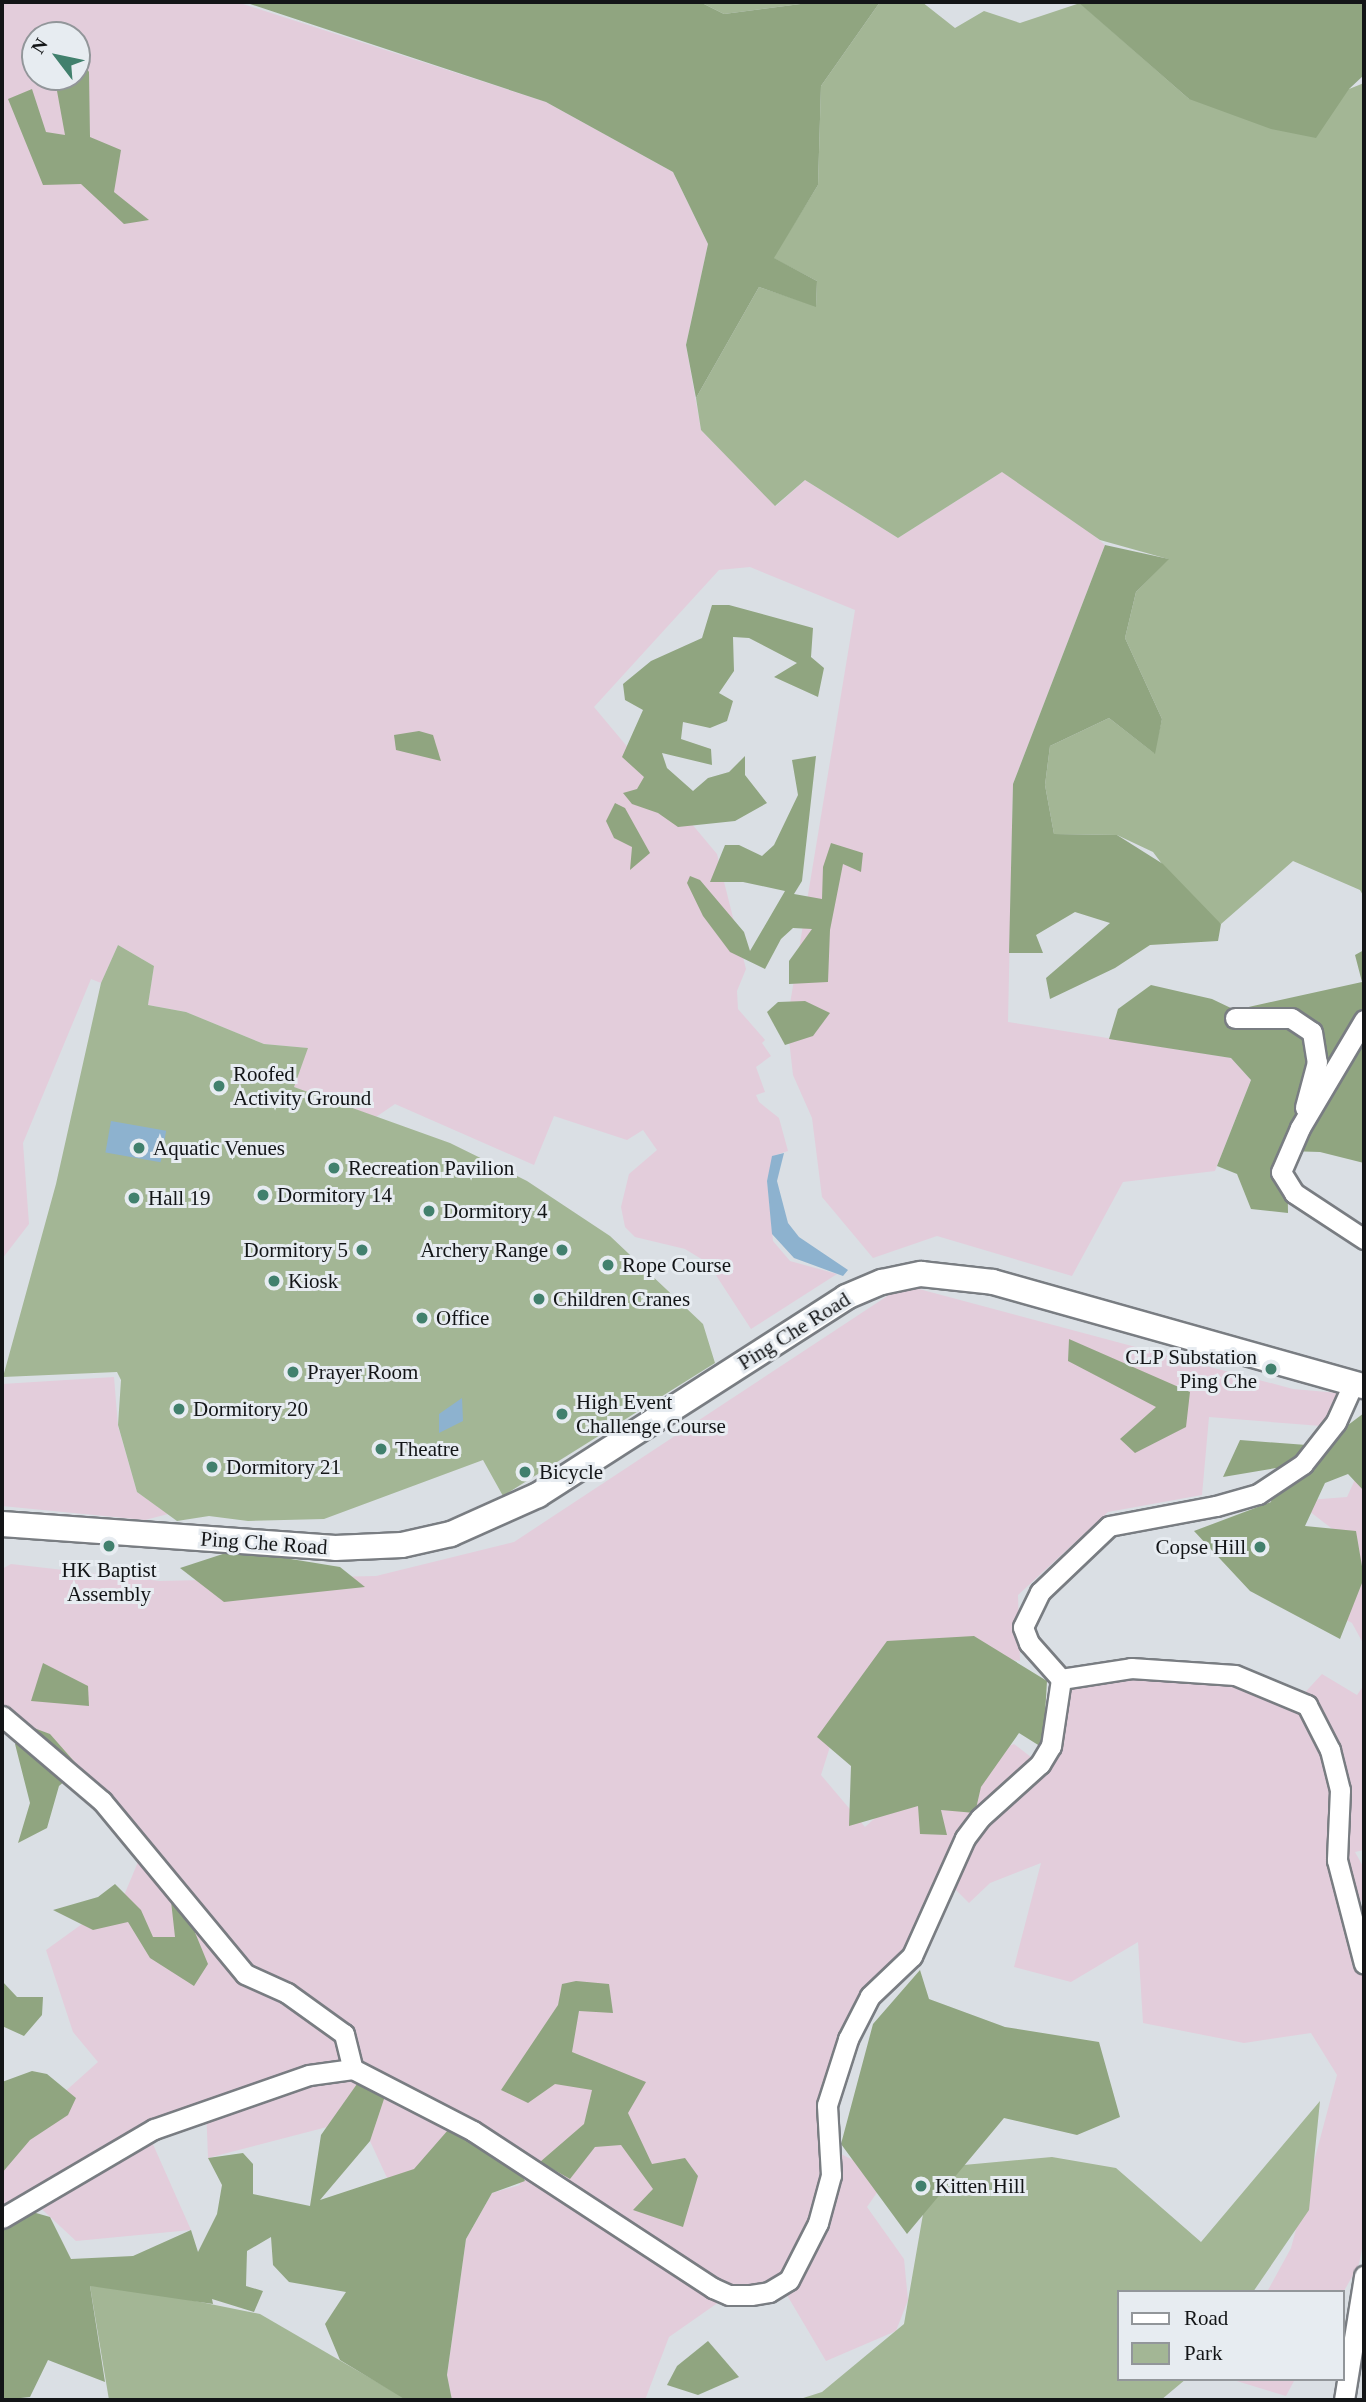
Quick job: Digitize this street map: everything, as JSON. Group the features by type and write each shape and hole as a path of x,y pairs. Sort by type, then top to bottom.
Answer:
{"street":[{"path":"1235,1018 1292,1018 1312,1032 1317,1062 1300,1128"},
{"path":"1364,1020 1300,1128 1282,1164 1283,1182 1364,1238"},
{"name":"Ping Che Road","path":"2,1524 335,1548 391,1546 452,1534 538,1495 846,1297 882,1282 921,1274 993,1282 1359,1384"},
{"path":"2,2218 154,2129 309,2075 353,2069 472,2131 713,2288 729,2295 769,2292 789,2280 799,2266 818,2223 831,2175 827,2105 848,2039 870,1996 912,1956 965,1838 980,1818 1040,1764 1051,1746 1060,1711 1061,1679 1029,1643 1023,1627 1040,1591 1065,1563 1109,1526 1216,1506 1258,1494 1303,1464 1336,1422 1359,1384"},
{"path":"1061,1679 1131,1668 1235,1675 1307,1705 1330,1750 1340,1790 1336,1860 1364,1964"},
{"path":"2,1716 102,1801 245,1974 286,1993 344,2034 353,2069"},
{"path":"1344,2400 1364,2276"}],"shaded area":[{"path":"2,2 237,2 546,102 673,172 708,244 686,345 701,430 776,506 805,480 898,538 1013,465 1105,545 1013,784 1008,1022 1231,1058 1251,1080 1215,1171 1123,1182 1072,1276 937,1236 873,1258 822,1197 812,1118 793,1075 787,1022 855,610 750,567 719,570 594,707 717,854 746,969 737,991 738,1009 765,1040 762,1043 771,1056 756,1067 765,1092 756,1095 759,1102 779,1118 788,1151 773,1156 767,1181 773,1241 790,1261 837,1274 751,1329 708,1263 685,1249 635,1237 625,1227 621,1207 629,1174 657,1150 643,1130 627,1140 554,1116 534,1165 395,1104 376,1117 294,1087 307,1048 264,1044 186,1012 148,1005 154,966 118,945 101,983 91,979 23,1143 29,1224 2,1259"},
{"path":"904,1285 1293,1389 1350,1394 1334,1427 1209,1417 1202,1495 1108,1512 1018,1595 1020,1661 903,1642 840,1715 821,1775 865,1827 912,1785 1014,1744 1040,1764 1067,1689 1131,1668 1251,1676 1298,1700 1322,1674 1357,1695 1364,1685 1364,1850 1355,1852 1364,1868 1364,1896 1351,1918 1364,1984 1364,2239 1359,2264 1345,2290 1268,2290 1291,2248 1337,2075 1311,2033 1244,2043 1143,2023 1138,1942 1071,1982 1014,1967 1041,1863 990,1883 969,1903 945,1879 912,1956 877,1988 829,2097 829,2148 865,2166 878,2191 867,2207 904,2259 908,2300 896,2331 826,2361 781,2285 729,2295 669,2337 645,2400 452,2400 447,2375 466,2239 492,2193 520,2185 512,2158 394,2193 370,2141 382,2091 364,2075 327,2127 208,2158 206,2105 148,2133 191,2230 76,2241 32,2200 2,2225 2,2148 98,2062 73,2032 46,1950 125,1893 143,1850 2,1719 2,1569 11,1564 160,1581 376,1576 514,1542"},
{"path":"114,1377 118,1426 137,1492 168,1514 145,1520 2,1506 2,1384"},
{"path":"1364,1460 1364,1645 1352,1623 1326,1610 1348,1541 1296,1501 1347,1497"},
{"path":"1237,2381 1294,2381 1286,2396"}],"green space":[{"path":"244,2 700,2 724,14 816,2 880,2 821,86 818,185 774,258 817,281 816,307 759,287 696,398 686,345 708,244 673,172 546,102"},
{"path":"700,2 816,2 724,14"},
{"path":"880,2 922,2 955,28 984,11 1020,23 1080,3 1189,99 1349,89 1364,83 1364,897 1360,890 1293,861 1221,924 1193,905 1153,852 1117,835 1054,834 1045,785 1050,746 1109,718 1154,753 1162,719 1125,638 1136,592 1168,559 1100,540 1002,472 898,538 805,480 775,506 701,430 696,398 759,287 816,306 817,281 773,258 818,185 821,86"},
{"path":"1078,2 1364,2 1364,75 1349,89 1316,138 1271,129 1189,99"},
{"path":"33,91 46,132 65,135 57,91 89,91 90,137 121,150 114,192 149,220 124,224 81,184 43,185 8,99"},
{"path":"1105,545 1169,559 1136,592 1125,638 1162,719 1155,754 1109,718 1050,746 1045,785 1054,834 1117,835 1163,864 1221,924 1218,941 1150,945 1115,968 1050,999 1046,978 1110,923 1075,912 1036,935 1043,953 1009,953 1013,784"},
{"path":"712,605 729,605 813,628 811,657 824,668 818,697 774,677 797,663 749,638 733,637 734,671 719,693 733,701 727,721 710,728 683,722 681,739 711,749 712,765 662,753 667,768 693,791 708,778 729,772 745,756 745,775 767,803 735,821 678,827 658,813 632,804 623,793 637,789 644,777 622,757 643,710 625,700 623,684 651,661 702,638"},
{"path":"419,731 433,735 441,761 396,750 394,735"},
{"path":"816,756 802,881 794,894 822,899 823,867 831,843 863,853 861,872 843,864 830,930 828,982 789,984 789,961 812,929 793,928 781,939 765,969 730,952 703,916 687,883 690,876 700,880 744,932 750,951 785,891 743,882 710,882 725,845 739,845 762,856 774,845 798,795 792,760"},
{"path":"615,803 625,808 650,853 630,870 632,847 614,838 606,821"},
{"path":"118,945 154,966 148,1005 186,1012 264,1044 308,1048 294,1087 450,1143 527,1181 610,1236 703,1324 715,1363 503,1496 483,1460 324,1519 248,1521 209,1516 177,1521 137,1492 118,1425 121,1380 117,1372 3,1377 56,1184 101,983"},
{"path":"1364,950 1364,1163 1320,1152 1287,1151 1288,1213 1251,1209 1237,1174 1217,1166 1251,1080 1231,1058 1109,1039 1118,1009 1151,985 1212,999 1235,1010 1362,982 1355,955"},
{"path":"805,1001 830,1013 813,1036 785,1045 767,1012 778,1002"},
{"path":"1069,1339 1190,1392 1186,1427 1135,1453 1120,1439 1156,1407 1068,1361"},
{"path":"1364,1413 1364,1491 1348,1474 1325,1483 1305,1526 1356,1531 1364,1578 1340,1639 1250,1591 1194,1531 1271,1502 1276,1468 1223,1477 1240,1440 1320,1446"},
{"path":"235,1550 340,1567 365,1587 224,1602 180,1568"},
{"path":"974,1636 1047,1681 1043,1748 1019,1733 981,1787 975,1813 941,1810 947,1835 920,1834 918,1806 849,1826 851,1766 817,1737 887,1641"},
{"path":"43,1663 88,1686 89,1706 31,1701"},
{"path":"34,1728 50,1734 80,1768 59,1786 47,1828 18,1843 30,1803 15,1744"},
{"path":"115,1884 141,1910 153,1937 175,1937 171,1901 194,1930 208,1964 194,1986 150,1958 128,1922 93,1930 53,1910 98,1897"},
{"path":"920,1970 929,1999 1005,2027 1099,2042 1120,2117 1077,2135 1004,2118 907,2234 841,2144 873,2024"},
{"path":"2,1981 17,1997 43,1997 42,2015 24,2036 2,2026"},
{"path":"576,1981 609,1984 613,2013 579,2011 572,2052 646,2082 628,2113 652,2164 685,2158 698,2176 683,2227 633,2210 653,2189 621,2145 595,2147 570,2179 540,2162 584,2124 592,2090 555,2084 528,2103 501,2090 558,2005 562,1984"},
{"path":"32,2071 47,2074 76,2098 68,2115 30,2140 2,2173 2,2082"},
{"path":"364,2074 388,2087 370,2141 320,2200 414,2169 455,2122 512,2158 525,2181 492,2193 466,2239 447,2375 452,2400 406,2400 340,2360 325,2324 346,2292 289,2282 273,2265 271,2237 247,2251 246,2286 263,2291 254,2312 212,2299 213,2304 90,2286 105,2382 48,2360 30,2397 2,2400 2,2219 22,2209 50,2217 71,2259 133,2256 191,2230 198,2252 217,2214 222,2185 208,2158 243,2153 253,2164 253,2194 310,2206 321,2135"},
{"path":"1320,2101 1309,2210 1254,2290 1118,2290 1118,2381 1184,2381 1161,2400 797,2400 822,2392 904,2324 931,2168 1052,2157 1116,2168 1201,2242"},
{"path":"90,2286 126,2287 260,2314 408,2400 109,2400"},
{"path":"708,2341 739,2377 698,2395 667,2385 677,2366"}],"water":[{"path":"111,1121 166,1131 161,1162 105,1153"},
{"path":"784,1153 777,1181 788,1223 799,1237 848,1270 843,1276 794,1258 772,1234 767,1181 772,1156"},
{"path":"462,1398 463,1421 439,1433 439,1414"}],"place":[{"name":"Roofed Activity Ground","path":"219,1086"},
{"name":"Aquatic Venues","path":"139,1148"},
{"name":"Recreation Pavilion","path":"334,1168"},
{"name":"Dormitory 14","path":"263,1195"},
{"name":"Hall 19","path":"134,1198"},
{"name":"Dormitory 4","path":"429,1211"},
{"name":"Dormitory 5","path":"362,1250"},
{"name":"Archery Range","path":"562,1250"},
{"name":"Rope Course","path":"608,1265"},
{"name":"Kiosk","path":"274,1281"},
{"name":"Children Cranes","path":"539,1299"},
{"name":"Office","path":"422,1318"},
{"name":"CLP Substation Ping Che","path":"1271,1369"},
{"name":"Prayer Room","path":"293,1372"},
{"name":"Dormitory 20","path":"179,1409"},
{"name":"High Event Challenge Course","path":"562,1414"},
{"name":"Theatre","path":"381,1449"},
{"name":"Dormitory 21","path":"212,1467"},
{"name":"Bicycle","path":"525,1472"},
{"name":"HK Baptist Assembly","path":"109,1546"},
{"name":"Copse Hill","path":"1260,1547"},
{"name":"Kitten Hill","path":"921,2186"}]}
